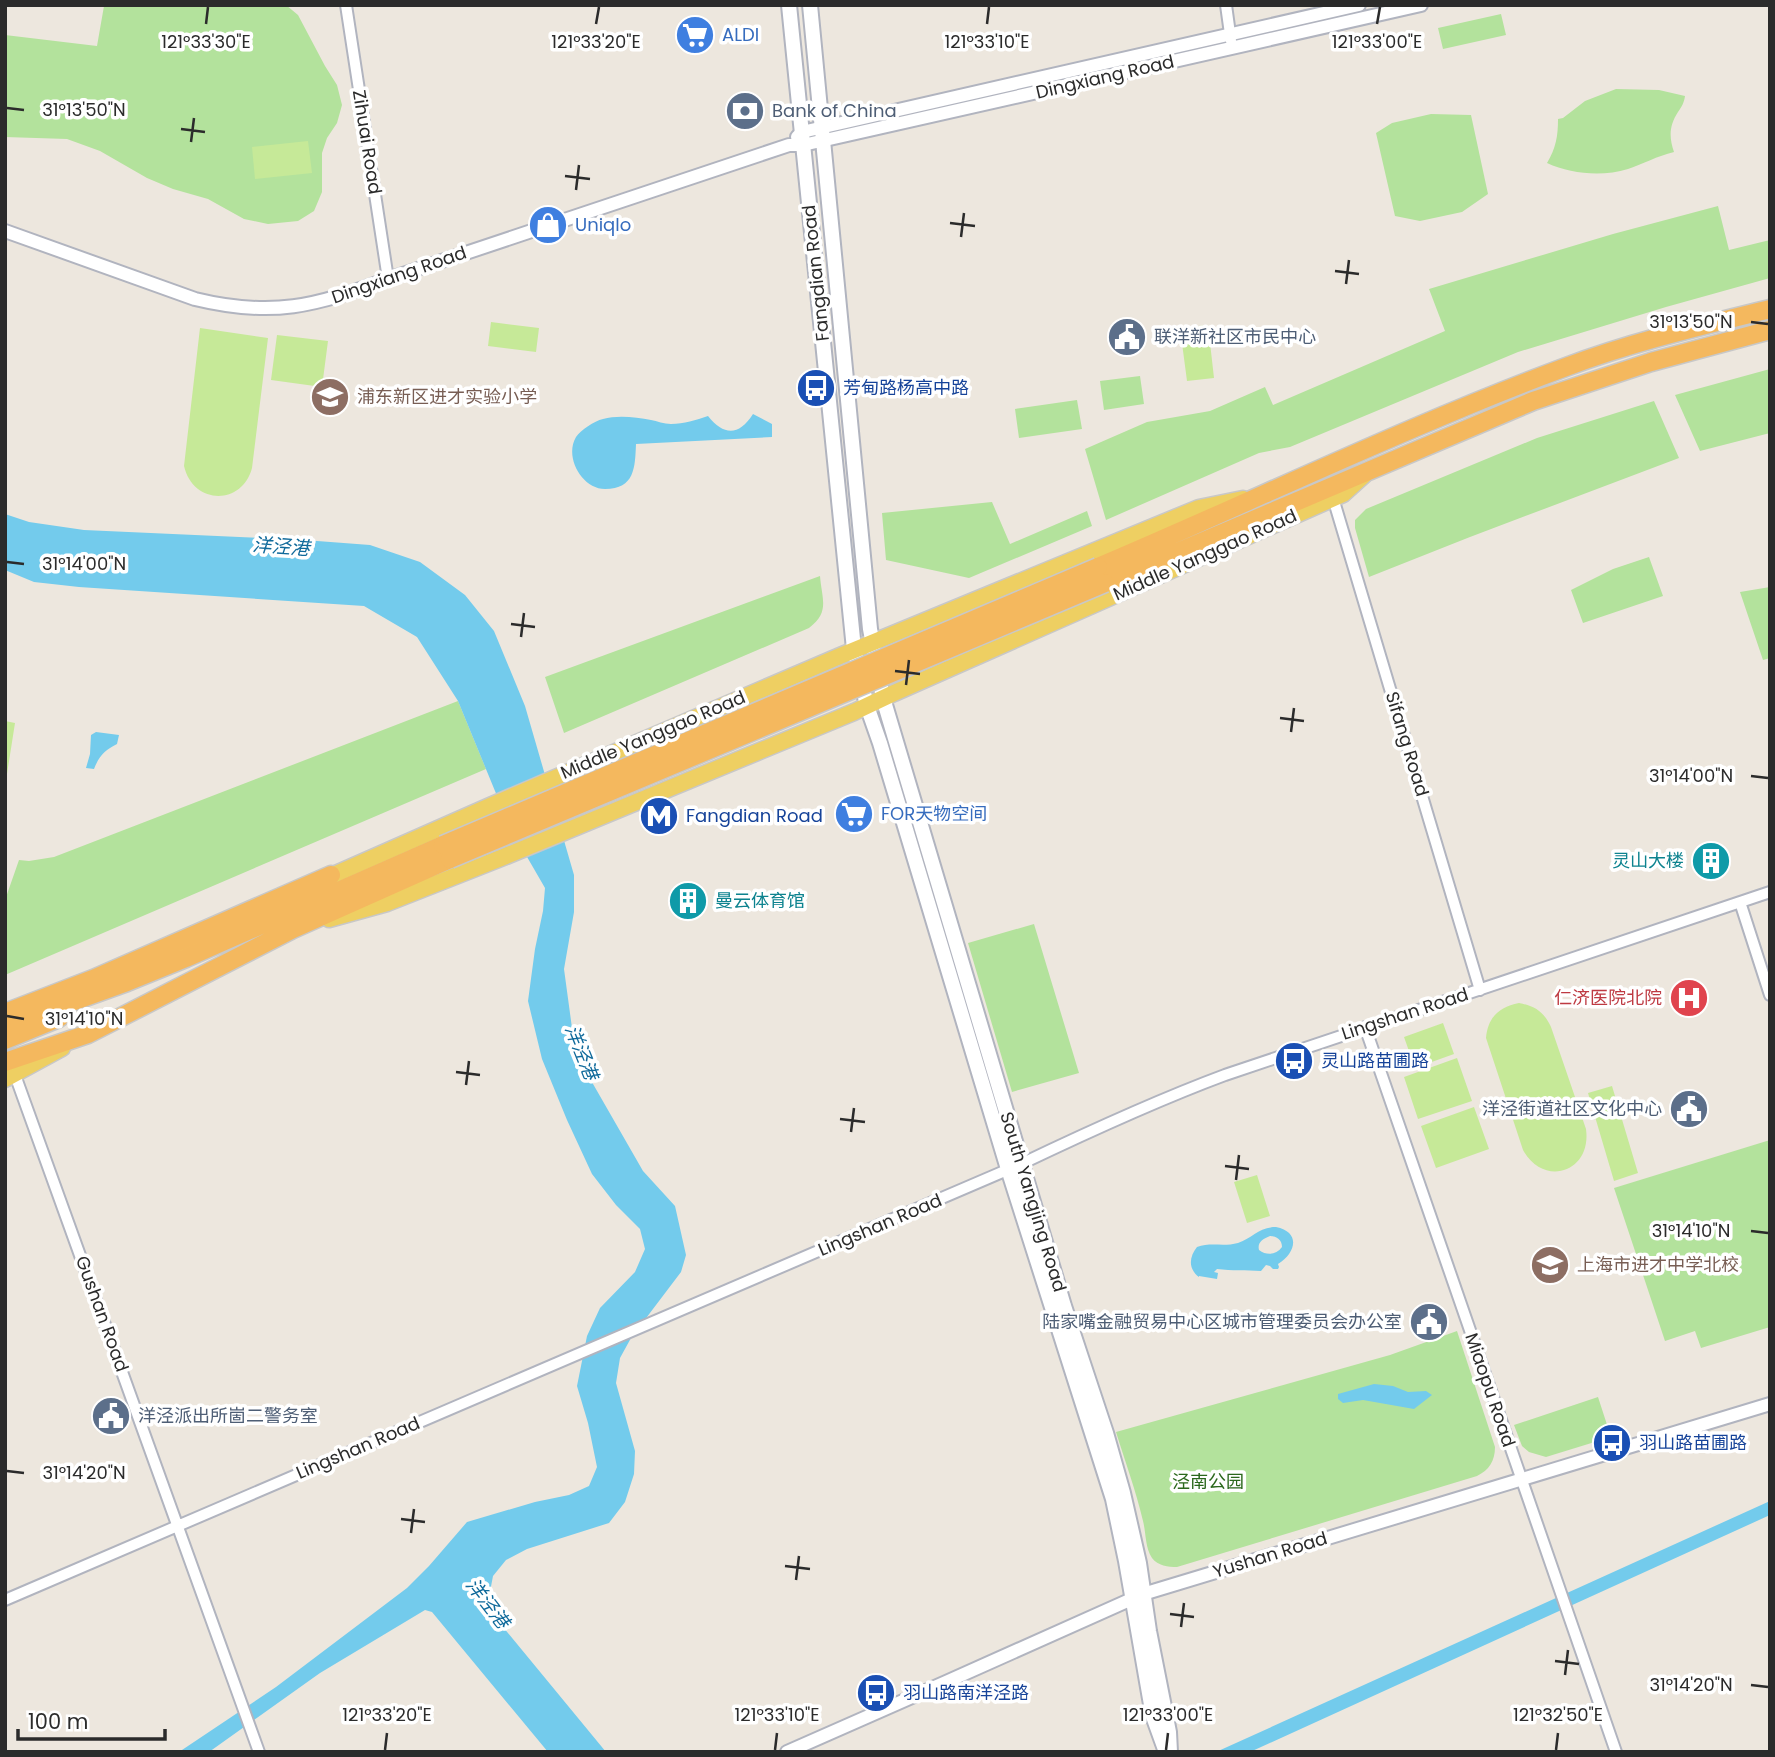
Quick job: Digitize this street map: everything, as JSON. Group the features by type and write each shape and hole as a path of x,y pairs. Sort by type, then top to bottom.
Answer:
{"highway":[{"name":"Middle Yanggao Road","path":"1101,575 1263,494 1568,366 1636,344 1765,309"},
{"name":"Middle Yanggao Road","path":"5,1026 127,982 447,852 1101,575 1372,469 1533,401 1651,362 1765,332"},
{"name":"Middle Yanggao Road","path":"8,1072 447,852"},
{"path":"5,1013 93,979 331,875"},
{"path":"5,1040 62,1017 127,982"}],"main road":[{"name":"Fangdian Road","path":"789,5 798,140 854,649 867,706"},
{"name":"Fangdian Road","path":"810,5 883,698"},
{"name":"Middle Yanggao Road","path":"293,929 387,903 867,706 1343,494 1372,469"},
{"name":"Middle Yanggao Road","path":"56,1008 251,919 331,875 854,649 1199,508 1263,494"},
{"name":"South Yangjing Road","path":"883,698 1015,1166"},
{"name":"South Yangjing Road","path":"867,706 1123,1493 1136,1551 1137,1596 1149,1631 1169,1732 1168,1752"}],"street":[{"name":"Zihuai Road","path":"346,5 388,279"},
{"path":"1226,5 1232,49"},
{"name":"Dingxiang Road","path":"5,231 195,299 223,306 261,309 309,304 340,297 798,140 1359,5"},
{"name":"Dingxiang Road","path":"823,134 1232,49 1421,5"},
{"name":"Sifang Road","path":"1333,498 1480,990"},
{"name":"Lingshan Road","path":"5,1600 726,1291 1185,1090 1770,892"},
{"path":"1740,902 1770,995"},
{"name":"Miaopu Road","path":"1365,1027 1616,1752"},
{"name":"Gushan Road","path":"8,1072 178,1524 259,1752"},
{"name":"Yushan Road","path":"787,1752 1137,1596 1770,1404"}],"green space":[{"path":"286,5 298,15 337,85 342,105 337,123 327,138 322,153 322,192 314,211 298,221 268,224 244,219 208,199 147,178 100,151 67,139 5,137 5,35 97,46 104,6"},
{"path":"1501,14 1506,35 1443,49 1438,28"},
{"path":"1616,89 1659,90 1685,96 1671,127 1674,152 1628,169 1597,174 1576,172 1547,163 1556,142 1558,119 1585,101"},
{"path":"1431,114 1471,115 1488,194 1462,212 1420,221 1395,216 1376,133 1392,123"},
{"path":"308,141 312,173 255,179 252,147"},
{"path":"1718,206 1729,250 1770,240 1770,278 1518,352 1290,447 1259,453 1106,520 1085,449 1147,422 1210,411 1265,387 1273,405 1445,331 1429,289"},
{"path":"491,322 539,328 536,352 488,346"},
{"path":"1208,325 1214,378 1187,381 1180,328"},
{"path":"200,328 268,338 252,468 247,480 238,489 218,496 197,488 189,479 184,466"},
{"path":"277,335 328,341 322,387 271,380"},
{"path":"1770,369 1770,433 1700,451 1675,395"},
{"path":"1140,376 1144,404 1104,410 1100,381"},
{"path":"1077,400 1082,429 1019,438 1015,409"},
{"path":"1654,401 1679,458 1369,577 1355,528 1355,520 1366,509 1537,438"},
{"path":"992,502 1010,544 1087,511 1092,526 969,578 886,560 882,513"},
{"path":"1649,557 1663,596 1583,623 1571,590 1613,569"},
{"path":"820,576 822,611 809,628 564,733 545,677"},
{"path":"1770,587 1770,658 1763,660 1740,592"},
{"path":"458,701 486,769 5,975 5,900 19,860 54,857"},
{"path":"5,721 15,723 7,774 5,774"},
{"path":"1034,924 1079,1073 1012,1092 968,943"},
{"path":"1519,1003 1538,1010 1551,1027 1586,1129 1586,1144 1582,1156 1565,1170 1543,1169 1532,1162 1523,1150 1486,1038 1489,1024 1496,1014"},
{"path":"1443,1023 1454,1054 1415,1068 1404,1037"},
{"path":"1457,1058 1472,1101 1418,1119 1404,1077"},
{"path":"1612,1086 1638,1173 1614,1181 1588,1093"},
{"path":"1474,1107 1489,1149 1436,1168 1421,1126"},
{"path":"1770,1140 1770,1327 1701,1348 1695,1331 1665,1341 1614,1188"},
{"path":"1257,1175 1270,1216 1247,1223 1234,1182"},
{"name":"泾南公园","path":"1457,1331 1495,1447 1492,1461 1485,1471 1477,1476 1177,1567 1154,1561 1147,1545 1137,1499 1116,1432 1390,1355"},
{"path":"1598,1397 1611,1437 1546,1457 1529,1452 1522,1446 1514,1425"}],"water":[{"path":"753,414 772,424 772,437 636,444 631,475 628,481 615,488 597,488 589,484 577,471 572,454 576,437 588,426 603,419 633,417 671,424 708,416 720,427 731,431 737,430"},
{"name":"洋泾港","path":"5,514 29,522 84,530 370,545 420,562 465,595 494,631 525,706 574,875 574,912 564,969 572,1028 585,1070 643,1171 675,1206 686,1255 681,1272 631,1338 620,1358 616,1383 635,1451 634,1474 625,1502 609,1523 527,1549 506,1560 493,1576 489,1597 494,1616 606,1752 548,1752 432,1612 425,1610 320,1673 209,1752 179,1752 276,1687 407,1588 467,1522 569,1495 589,1486 597,1467 577,1386 587,1336 600,1308 635,1272 645,1249 640,1229 616,1205 592,1174 542,1059 528,1001 545,888 502,808 458,701 417,637 364,606 34,582 5,570"},
{"path":"96,732 119,735 117,744 103,754 94,769 86,768 91,735"},
{"path":"1270,1227 1289,1233 1293,1243 1289,1254 1278,1264 1278,1269 1266,1265 1261,1271 1217,1269 1214,1272 1218,1273 1217,1279 1199,1277 1191,1267 1192,1255 1197,1247 1238,1243","holes":["1273,1236 1281,1242 1280,1250 1271,1254 1259,1250 1261,1241"]},
{"path":"1374,1384 1393,1386 1408,1392 1426,1391 1432,1395 1414,1409 1363,1400 1343,1403 1338,1399 1338,1394"},
{"path":"1770,1501 1770,1515 1250,1752 1216,1752"}],"place":[{"name":"ALDI","path":"695,35"},
{"name":"Bank of China","path":"745,111"},
{"name":"Uniqlo","path":"548,225"},
{"name":"联洋新社区市民中心","path":"1127,337"},
{"name":"芳甸路杨高中路","path":"816,388"},
{"name":"浦东新区进才实验小学","path":"330,397"},
{"name":"FOR天物空间","path":"854,814"},
{"name":"Fangdian Road","path":"659,816"},
{"name":"灵山大楼","path":"1711,861"},
{"name":"曼云体育馆","path":"688,901"},
{"name":"仁济医院北院","path":"1689,998"},
{"name":"灵山路苗圃路","path":"1294,1061"},
{"name":"洋泾街道社区文化中心","path":"1689,1109"},
{"name":"上海市进才中学北校","path":"1550,1265"},
{"name":"陆家嘴金融贸易中心区城市管理委员会办公室","path":"1429,1322"},
{"name":"洋泾派出所崮二警务室","path":"111,1416"},
{"name":"羽山路苗圃路","path":"1612,1443"},
{"name":"羽山路南洋泾路","path":"876,1693"}]}
